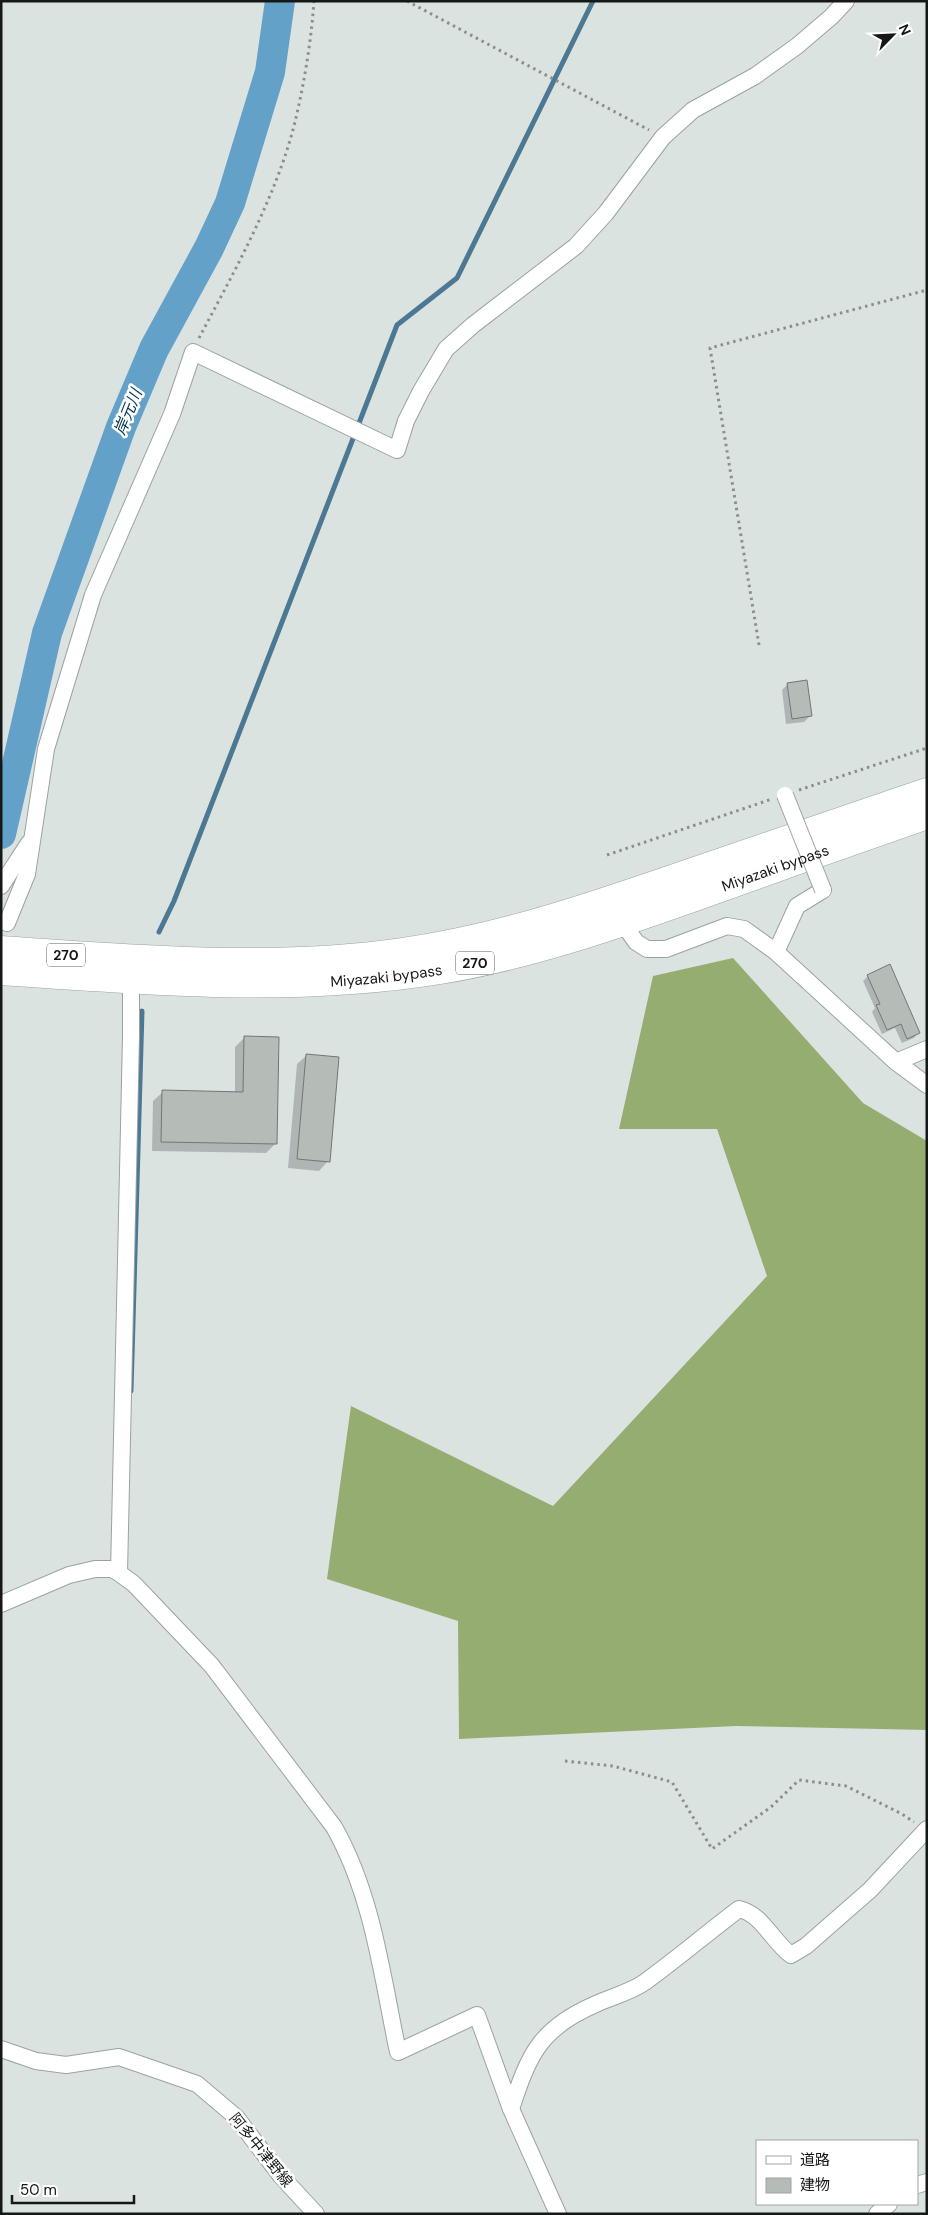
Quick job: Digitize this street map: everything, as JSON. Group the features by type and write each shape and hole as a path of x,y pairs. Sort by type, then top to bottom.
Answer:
{"highway":[{"name":"Miyazaki bypass","path":"1,971 131,969 281,963 402,952 460,942 532,925 927,792"},
{"name":"Miyazaki bypass","path":"1,950 233,985 287,985 389,977 440,970 496,959 622,922 927,815"}],"street":[{"path":"7,923 26,874 46,749 93,595 172,414 193,352 397,450 406,421 446,349 473,325 576,246 606,213 663,137 693,110 755,76 797,46 831,17 846,1"},
{"path":"776,952 796,906 822,890 785,795"},
{"path":"1,886 33,837"},
{"path":"622,922 636,942 647,949 666,949 727,926 744,930 776,952 896,1062 927,1085"},
{"path":"119,1573 131,969"},
{"path":"896,1062 927,1049"},
{"path":"1,1604 69,1575 95,1569 112,1569 134,1584 212,1666 339,1835 350,1857 366,1899 398,2052 477,2015 512,2109 558,2214"},
{"path":"512,2109 520,2080 533,2052 550,2031 562,2021 586,2008 643,1983 738,1909 749,1911 766,1927 780,1946 791,1955 806,1946 870,1890 926,1830"},
{"name":"阿多中津野線","path":"1,2049 36,2062 66,2065 119,2057 196,2084 236,2117 281,2176 316,2214"},
{"path":"877,2214 888,2205"}],"path":[{"path":"193,352 238,265 282,162 294,127 303,81 314,1"},
{"path":"407,1 663,137"},
{"path":"758,645 710,348 927,290"},
{"path":"607,855 927,748"},
{"path":"565,1761 613,1766 672,1782 712,1849 771,1807 799,1780 846,1786 902,1814 926,1830"}],"green space":[{"path":"733,958 863,1103 927,1141 927,1730 736,1726 459,1739 458,1621 327,1579 351,1406 553,1506 767,1276 717,1129 619,1129 653,976"}],"building":[{"path":"807,680 812,716 792,719 787,683"},
{"path":"890,964 920,1033 907,1039 901,1024 887,1030 876,1005 880,1004 867,975"},
{"path":"244,1036 279,1037 277,1144 161,1142 162,1090 243,1092"},
{"path":"306,1054 339,1057 330,1162 297,1159"}],"waterway":[{"name":"岸元川","path":"1,834 47,633 121,427 154,349 209,248 230,203 270,72 280,1"},
{"path":"159,932 174,901 397,325 457,278 593,1"},
{"path":"131,1391 142,1011"}]}
